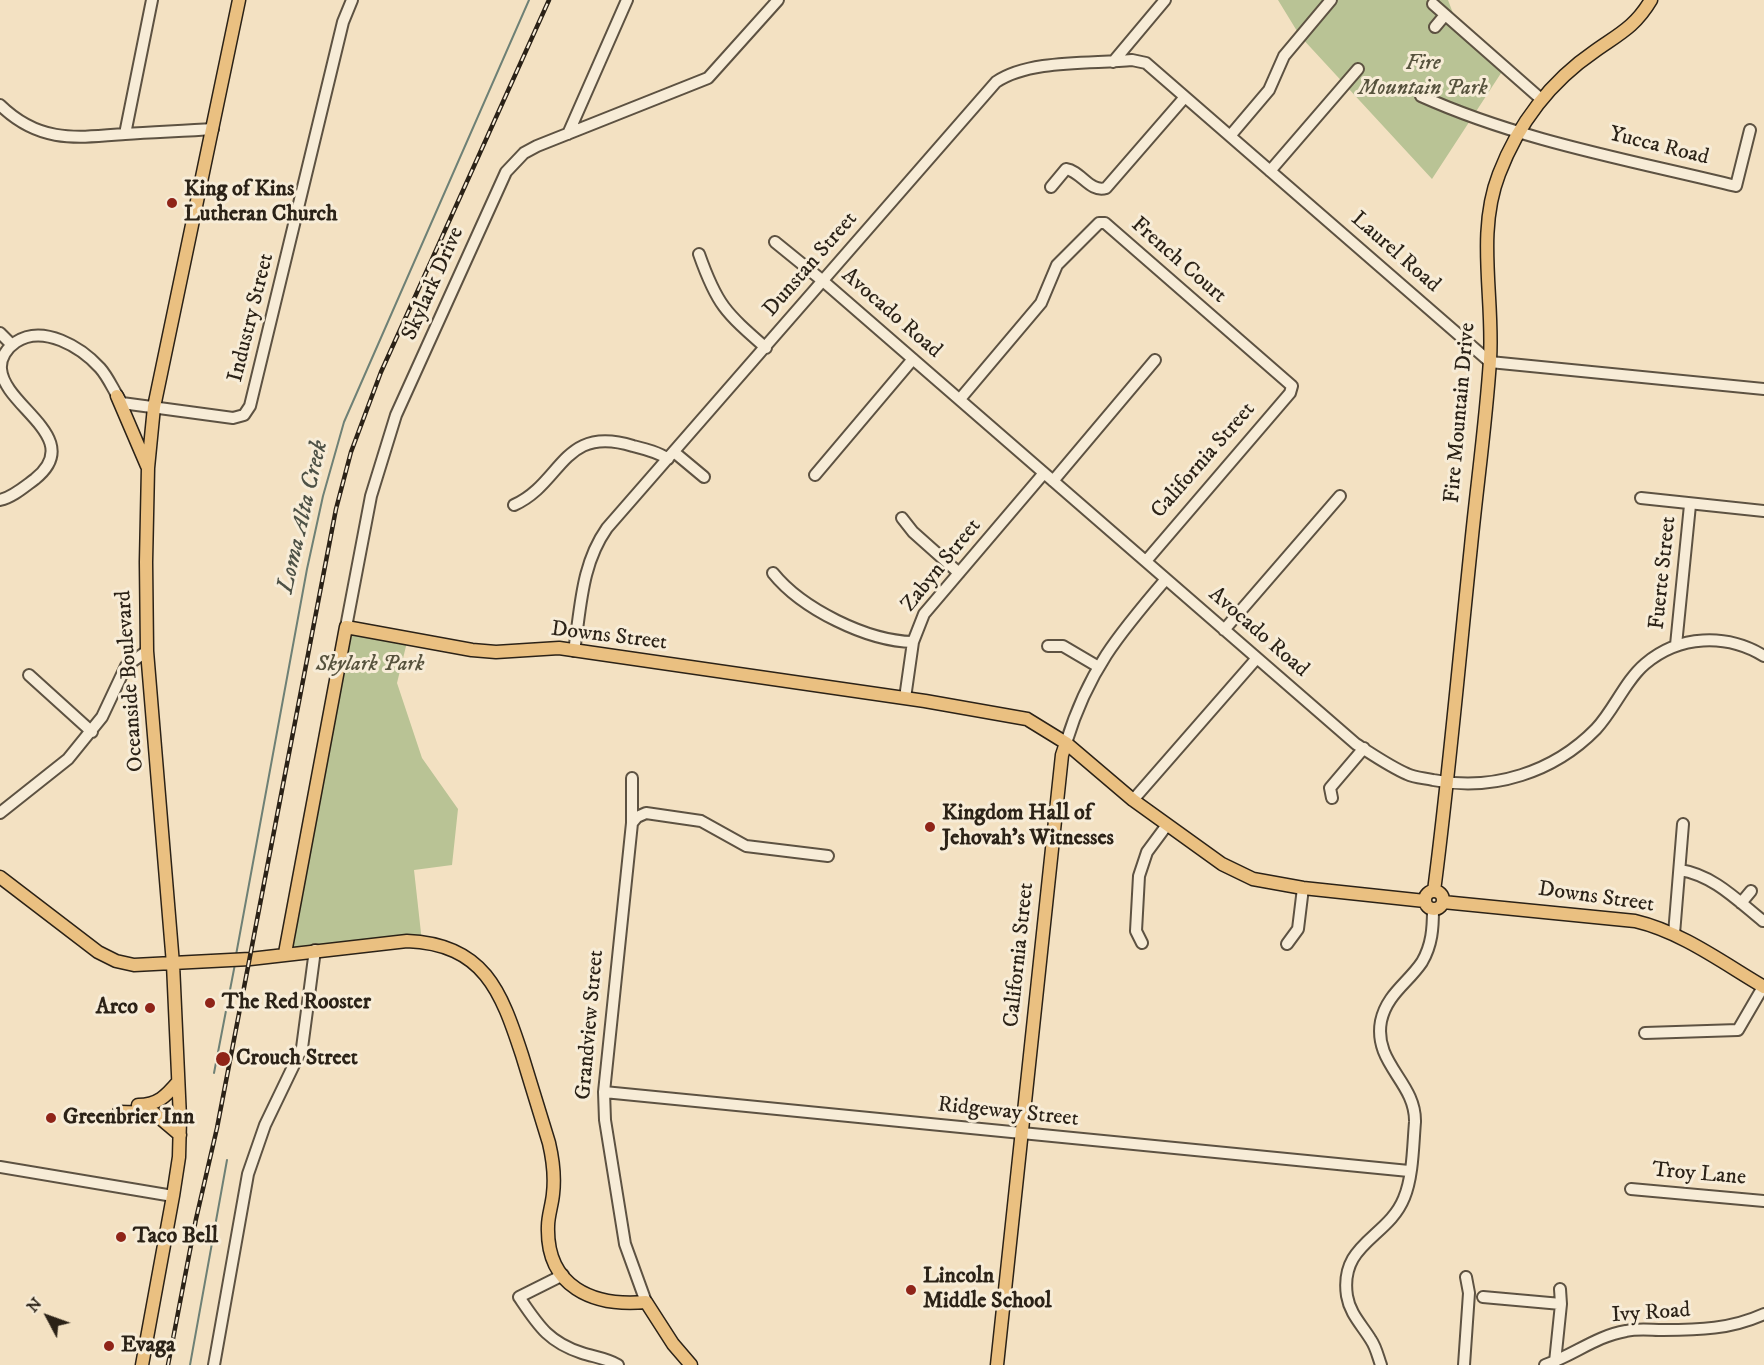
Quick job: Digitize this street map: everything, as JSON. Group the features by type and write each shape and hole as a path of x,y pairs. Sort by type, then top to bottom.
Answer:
{"main road":[{"name":"Oceanside Boulevard","path":"142,1365 173,1196 180,1135 173,964 147,651 145,575 148,468 154,407 239,0"},
{"name":"Fire Mountain Drive","path":"1434,904 1440,893 1434,891 1448,783 1490,362 1486,252 1488,222 1498,175 1518,133 1541,99 1557,82 1588,57 1633,25 1651,0"},
{"path":"117,396 148,468"},
{"name":"Downs Street","path":"346,627 472,650 496,652 558,648 905,698 1027,719 1066,743 1133,800 1222,864 1253,879 1303,888 1434,904 1635,921 1674,934 1764,987"},
{"path":"285,953 346,627"},
{"name":"California Street","path":"997,1365 1062,755 1066,743"},
{"path":"0,877 98,952 116,961 134,965 241,960 315,950 422,942 453,950 486,974 507,1008 553,1161 553,1193 548,1226 551,1257 568,1282 595,1300 626,1304 646,1302"},
{"path":"178,1082 162,1100 153,1105 119,1108 154,1113 180,1135"},
{"name":"Grandview Street","path":"646,1302 673,1344 691,1365"}],"street":[{"path":"125,134 152,0"},
{"name":"Industry Street","path":"117,396 122,403 232,418 244,415 250,406 343,22 352,0"},
{"path":"568,134 627,0"},
{"name":"Skylark Drive","path":"346,627 371,496 396,415 506,172 524,153 708,78 778,0"},
{"path":"1113,62 1165,0"},
{"path":"1230,136 1269,90 1284,56 1331,0"},
{"path":"1432,4 1541,99"},
{"path":"1435,27 1445,15"},
{"name":"Laurel Road","path":"1113,62 1132,60 1146,63 1490,362"},
{"name":"Dunstan Street","path":"574,651 587,569 592,551 607,528 996,81 1008,74 1030,68 1113,62"},
{"path":"1270,171 1358,69"},
{"path":"1421,96 1460,114 1518,133"},
{"path":"1051,187 1066,170 1073,170 1095,188 1106,188 1185,97"},
{"path":"0,105 22,123 56,136 77,139 213,129"},
{"name":"Yucca Road","path":"1518,133 1736,186 1749,130"},
{"name":"French Court","path":"960,399 1041,303 1057,265 1100,223 1105,224 1292,386"},
{"name":"Avocado Road","path":"775,242 960,399 1257,658 1364,748 1408,775 1448,783 1496,782 1526,775 1574,748 1597,728 1643,665 1676,645 1697,640 1727,642 1764,657"},
{"path":"699,254 713,293 727,314 766,348"},
{"path":"0,333 12,345"},
{"path":"0,500 18,492 42,473 51,450 50,441 41,423 7,389 1,369 2,360 12,345 24,337 49,336 85,353 102,370 117,396"},
{"path":"815,475 913,359"},
{"name":"Zabyn Street","path":"905,698 913,642 924,614 1155,360"},
{"path":"1490,362 1764,389"},
{"name":"California Street","path":"1146,561 1290,393 1292,386"},
{"path":"514,505 530,497 566,455 586,444 602,440 620,441 671,455 704,477"},
{"path":"1224,630 1341,496"},
{"path":"1641,498 1764,512"},
{"name":"Fuerte Street","path":"1676,645 1690,505"},
{"path":"902,518 913,532 959,573"},
{"path":"773,573 787,590 861,633 892,641 913,642"},
{"name":"California Street","path":"1066,743 1087,684 1097,666 1117,635 1166,579"},
{"path":"1048,646 1063,646 1097,666"},
{"path":"0,813 68,759 92,732 119,685 126,666 147,651"},
{"path":"1133,800 1257,658"},
{"path":"29,675 92,732"},
{"path":"1332,798 1330,788 1364,748"},
{"name":"Grandview Street","path":"632,778 632,823 604,1092 605,1120 625,1244 646,1302"},
{"path":"632,823 637,817 646,813 700,821 746,846 828,856"},
{"path":"1674,934 1683,824"},
{"path":"1142,943 1136,931 1139,876 1147,852 1167,825"},
{"path":"1680,870 1697,873 1713,881 1763,921"},
{"path":"1287,944 1298,929 1303,888"},
{"path":"1741,903 1751,891"},
{"path":"1381,1365 1372,1341 1350,1309 1346,1279 1350,1263 1358,1249 1400,1205 1409,1171 1415,1119 1409,1095 1392,1070 1383,1050 1380,1033 1387,1003 1396,989 1422,962 1430,944 1434,904"},
{"path":"214,1365 248,1174 265,1125 302,1048 315,950"},
{"path":"1645,1033 1738,1030 1764,987"},
{"name":"Ridgeway Street","path":"604,1092 1021,1135 1409,1171"},
{"path":"0,1167 173,1196"},
{"name":"Troy Lane","path":"1631,1189 1764,1201"},
{"path":"562,1275 519,1297 543,1333 570,1349 618,1365"},
{"path":"1464,1365 1469,1293 1466,1277"},
{"path":"1550,1363 1561,1304 1560,1289"},
{"path":"1483,1297 1561,1304"},
{"name":"Ivy Road","path":"1550,1363 1604,1335 1629,1330 1704,1330 1734,1325 1764,1314"}],"green space":[{"name":"Fire Mountain Park","path":"1278,0 1448,0 1457,24 1505,67 1432,179 1300,36"},
{"name":"Skylark Park","path":"346,627 408,638 397,683 422,758 458,809 452,865 414,870 422,942 285,953"}],"waterway":[{"name":"Loma Alta Creek","path":"236,955 307,569 323,496 344,422 529,0"},
{"name":"Loma Alta Creek","path":"214,1073 235,964"},
{"name":"Loma Alta Creek","path":"190,1365 227,1160"}],"railway":[{"path":"168,1365 196,1219 217,1128 336,509 351,452 381,372 549,0"}],"place":[{"name":"King of Kins Lutheran Church","path":"172,203"},
{"name":"Kingdom Hall of Jehovah's Witnesses","path":"930,827"},
{"name":"The Red Rooster","path":"210,1003"},
{"name":"Arco","path":"150,1008"},
{"name":"Crouch Street","path":"223,1059"},
{"name":"Greenbrier Inn","path":"51,1118"},
{"name":"Taco Bell","path":"121,1237"},
{"name":"Lincoln Middle School","path":"911,1290"},
{"name":"Evaga","path":"109,1346"}]}
